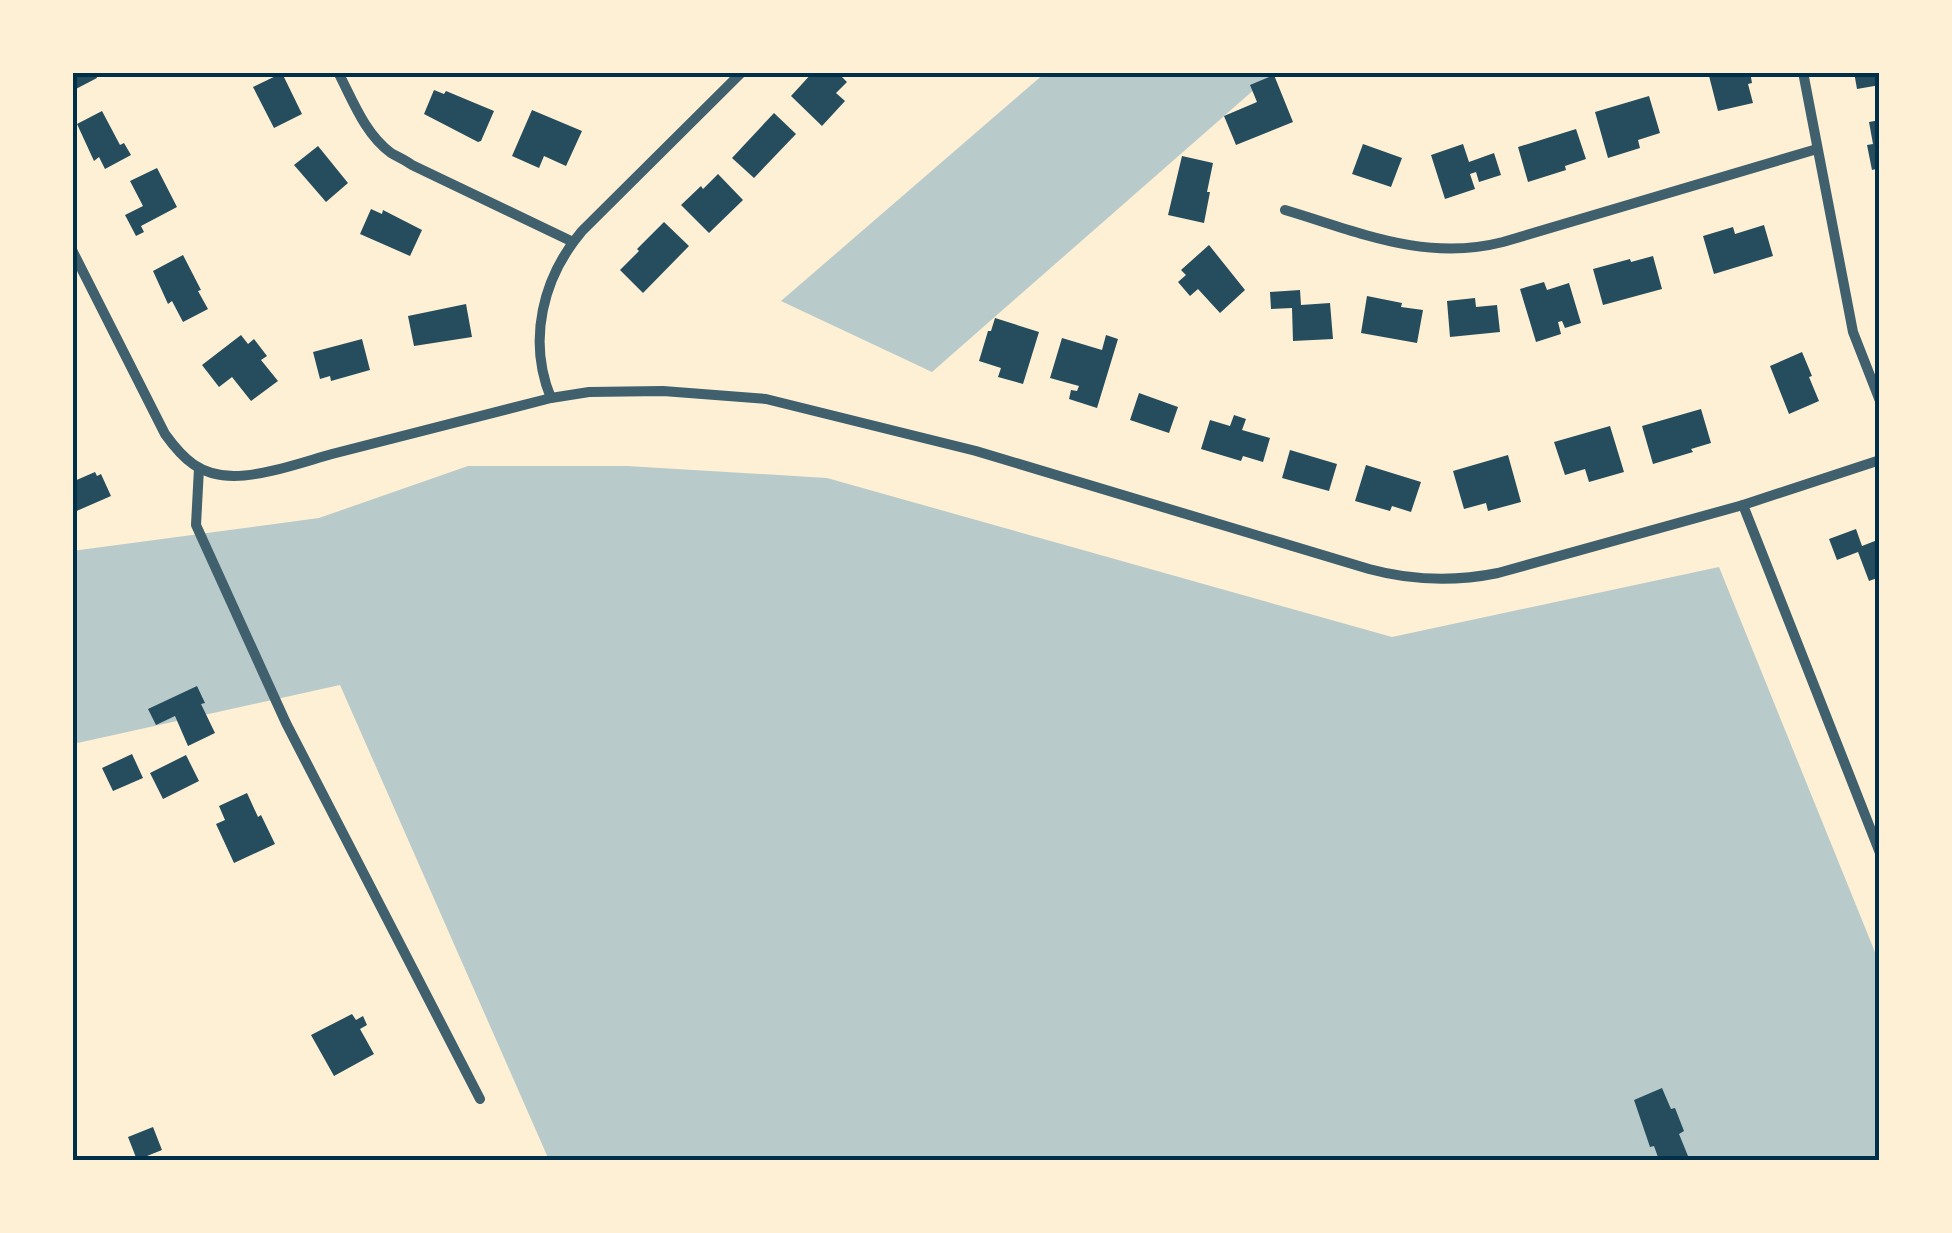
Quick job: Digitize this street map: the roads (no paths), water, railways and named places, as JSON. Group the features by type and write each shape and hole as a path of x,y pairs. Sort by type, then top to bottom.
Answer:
{"street":[{"path":"338,72 361,118 392,153 573,242"},
{"path":"551,398 541,366 540,322 547,290 560,260 573,242 742,72"},
{"path":"1802,72 1853,332 1880,401"},
{"path":"1285,210 1407,246 1438,250 1470,248 1503,242 1818,148"},
{"path":"72,250 165,434 182,457 199,468 234,476 551,398 589,392 725,394 766,399 976,451 1350,564 1412,579 1455,580 1498,573 1744,505 1880,460"},
{"path":"199,468 196,524 286,724 480,1098"},
{"path":"1744,505 1880,853"}]}
